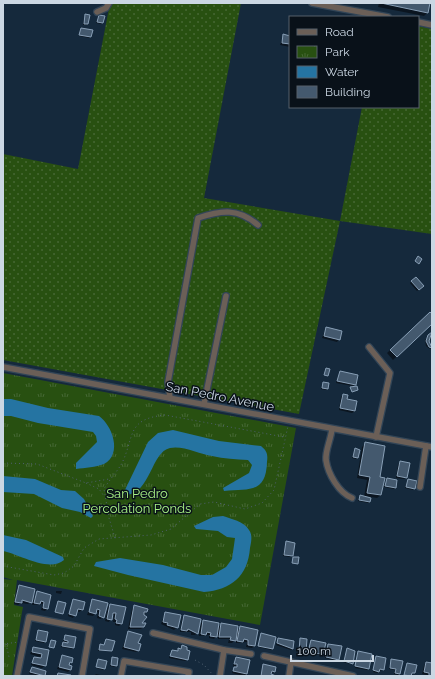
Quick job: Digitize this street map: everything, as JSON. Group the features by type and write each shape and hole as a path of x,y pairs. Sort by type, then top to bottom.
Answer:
{"street":[{"path":"97,12 106,8 109,3"},
{"path":"312,3 383,16"},
{"path":"419,22 432,25"},
{"path":"170,398 168,382 198,218 215,212 236,213 247,216 258,225"},
{"path":"204,404 226,296"},
{"path":"369,347 390,373 376,437"},
{"name":"San Pedro Avenue","path":"3,367 429,447"},
{"path":"332,429 326,461 336,482 345,495 352,498"},
{"path":"420,487 429,447"},
{"path":"17,676 28,617 90,629 82,676"},
{"path":"153,633 224,650 251,654"},
{"path":"220,676 224,650"},
{"path":"264,656 353,676"},
{"path":"121,676 124,660 189,672 188,676"},
{"path":"289,676 291,662"}],"path":[{"path":"115,538 104,489 122,464 134,429 148,417 165,415 285,437"},
{"path":"3,566 54,575 64,573 74,566 84,548 99,540 151,535 171,529 200,504 214,502 245,509 262,504 274,490 288,420"},
{"path":"3,463 37,464 99,489 105,497"},
{"path":"86,483 110,479"},
{"path":"3,644 23,642"},
{"path":"6,644 9,657"},
{"path":"195,660 204,665 215,676"}],"green space":[{"path":"110,3 241,3 204,198 340,221 299,414 3,360 3,154 78,169"},
{"path":"419,26 432,29 432,234 340,221 362,108 419,108"},
{"name":"San Pedro Percolation Ponds","path":"3,373 296,428 260,625 17,580 14,605 23,607 12,676 3,676 3,579 13,580 3,577"}],"water":[{"path":"3,399 11,399 48,408 99,416 108,426 114,440 113,454 104,464 76,469 76,463 97,442 96,436 93,432 38,423 11,416 3,416"},
{"path":"173,430 219,441 261,446 267,453 264,479 260,484 249,489 224,491 223,488 249,473 252,465 248,460 216,457 175,447 164,451 141,487 134,493 126,495 124,492 148,442 158,433"},
{"path":"3,476 35,479 61,490 75,491 84,499 93,516 91,518 80,512 62,508 34,494 3,492"},
{"path":"223,516 244,524 251,534 249,558 246,566 242,574 230,585 214,591 204,592 94,566 96,562 120,558 163,565 201,575 212,575 226,567 232,559 235,538 227,537 218,531 196,529 194,526 213,517"},
{"path":"3,535 26,540 63,557 64,560 58,563 42,564 3,551"}],"building":[{"path":"381,3 430,3 428,13"},
{"path":"85,14 90,15 88,24 84,24"},
{"path":"99,15 105,16 103,23 97,22"},
{"path":"81,28 93,30 91,37 79,35"},
{"path":"283,34 289,36 289,44 282,43"},
{"path":"418,256 422,259 419,264 415,261"},
{"path":"416,277 424,286 419,290 411,281"},
{"path":"430,312 432,314 432,324 397,357 390,350"},
{"path":"326,327 342,331 340,340 324,336"},
{"path":"432,332 429,341 432,348 429,347 426,341 428,335"},
{"path":"326,368 330,369 328,376 324,375"},
{"path":"340,371 358,375 356,385 337,381"},
{"path":"323,382 329,383 328,389 322,388"},
{"path":"357,386 358,390 352,392 350,387"},
{"path":"343,394 348,395 347,399 357,401 355,411 340,408"},
{"path":"365,442 385,446 380,477 385,478 381,495 367,493 370,477 359,475"},
{"path":"355,448 360,450 358,458 353,457"},
{"path":"400,461 410,463 407,478 397,476"},
{"path":"387,478 397,480 396,488 385,486"},
{"path":"408,479 417,481 415,489 406,487"},
{"path":"360,495 371,498 370,502 359,500"},
{"path":"286,541 295,543 293,556 284,555"},
{"path":"293,557 299,557 298,564 292,563"},
{"path":"19,585 35,589 32,603 22,600 22,603 15,602"},
{"path":"37,591 51,595 48,609 43,608 44,602 41,601 40,604 34,603"},
{"path":"73,599 85,602 83,610 78,609 76,616 69,614"},
{"path":"92,599 108,603 104,618 99,616 100,610 97,609 96,614 89,612"},
{"path":"58,601 66,603 63,614 55,612"},
{"path":"110,604 126,607 122,624 116,623 116,613 113,613 112,620 107,619"},
{"path":"134,605 148,609 147,612 144,612 144,615 147,617 142,623 146,623 144,627 130,627"},
{"path":"165,612 181,615 178,628 167,625 168,623 163,622"},
{"path":"184,615 201,619 198,634 188,629 187,631 181,630"},
{"path":"203,620 219,623 217,637 210,636 211,633 207,632 206,635 201,634"},
{"path":"221,623 238,626 236,641 230,640 231,637 219,637"},
{"path":"240,626 258,630 255,646 248,645 248,640 244,639 243,642 237,641"},
{"path":"38,630 48,632 46,642 36,640"},
{"path":"128,631 142,635 138,643 141,644 139,651 124,647"},
{"path":"261,633 276,637 273,649 258,646"},
{"path":"65,635 76,637 74,648 62,646 63,642 68,643 68,641 64,640"},
{"path":"278,638 294,641 293,649 277,643"},
{"path":"300,638 307,639 306,652 299,651"},
{"path":"106,639 115,641 112,651 99,650 100,644 104,645"},
{"path":"51,640 56,641 54,648 49,647"},
{"path":"311,640 326,643 323,654 311,653 312,649 309,648"},
{"path":"328,644 342,646 339,660 326,657"},
{"path":"182,645 187,647 187,650 190,651 188,660 170,656 172,650 178,651 178,648 181,649"},
{"path":"33,647 49,650 46,666 32,663 34,657 41,658 42,654 32,652"},
{"path":"347,648 355,651 353,664 344,661"},
{"path":"358,651 372,654 369,669 355,666"},
{"path":"62,655 73,658 72,663 70,662 69,665 72,666 71,670 59,667"},
{"path":"376,656 386,658 384,670 380,669 379,672 373,670"},
{"path":"112,657 118,658 117,666 111,665"},
{"path":"236,657 250,660 247,674 233,671 234,667 237,667 237,664 234,664"},
{"path":"98,659 107,661 105,669 96,667"},
{"path":"391,659 403,661 400,674 395,673 396,669 390,668"},
{"path":"426,662 432,663 432,676 429,676 429,673 424,672"},
{"path":"407,663 417,665 415,673 412,673 411,676 404,675"},
{"path":"263,664 276,667 275,672 272,671 271,674 276,676 261,676"},
{"path":"32,667 46,671 45,676 30,672"},
{"path":"58,673 71,675 71,676 57,676"}]}
